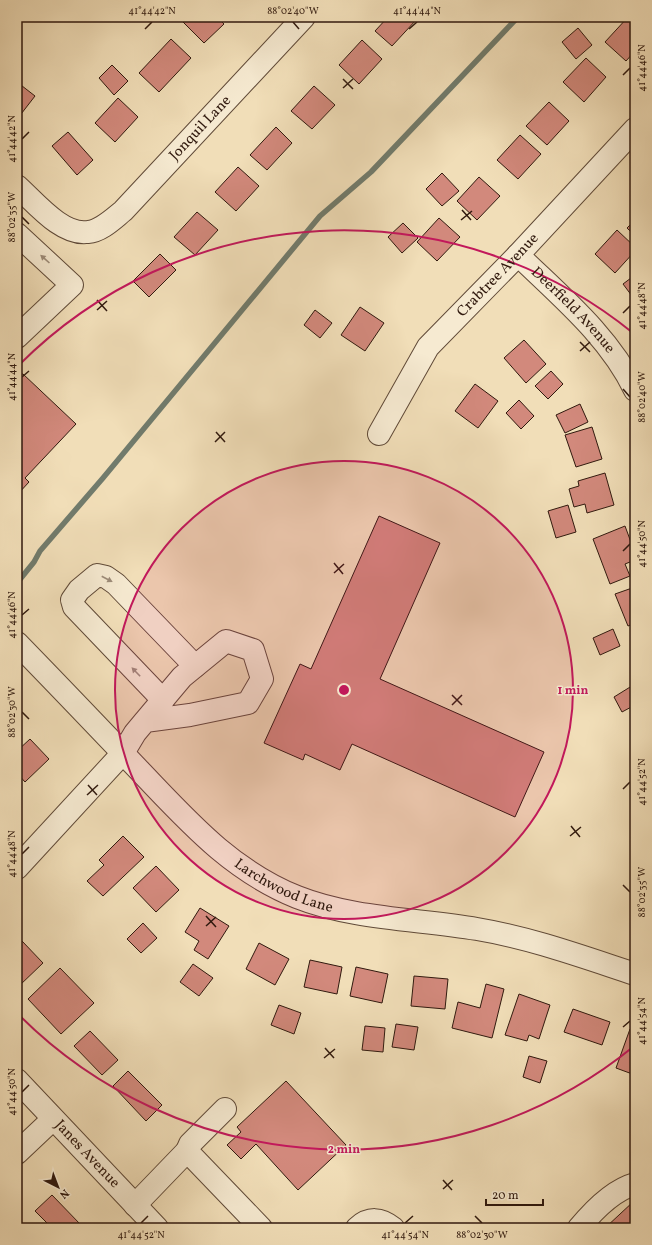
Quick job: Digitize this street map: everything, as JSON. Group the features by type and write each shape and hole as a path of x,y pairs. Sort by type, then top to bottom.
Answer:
{"street":[{"name":"Jonquil Lane","path":"17,186 58,223 67,229 79,232 90,232 109,223 123,211 301,18"},
{"name":"Crabtree Avenue","path":"379,434 428,346 518,255 635,129"},
{"path":"17,234 72,285 17,337"},
{"name":"Deerfield Avenue","path":"518,255 564,299 616,356 635,390"},
{"path":"163,700 74,608 72,600 79,590 97,576 106,577 116,584 195,666"},
{"path":"17,868 123,753 135,733 145,721 163,700 182,677 226,641 252,650 262,679 248,703 190,715 145,721"},
{"name":"Larchwood Lane","path":"17,643 204,838 242,868 267,883 297,897 342,909 479,929 539,943 635,974"},
{"name":"Janes Avenue","path":"17,1080 157,1228"},
{"path":"135,1204 187,1151 190,1144 225,1109"},
{"path":"17,1153 54,1119"},
{"path":"187,1151 262,1228"},
{"path":"579,1228 614,1194 623,1187 635,1184"},
{"path":"357,1228 363,1223 372,1219 381,1220 393,1228"}],"building":[{"path":"178,17 217,17 224,24 204,43"},
{"path":"388,17 414,17 417,19 392,46 375,31"},
{"path":"628,17 635,17 635,51 626,61 605,42"},
{"path":"578,28 592,45 576,59 562,42"},
{"path":"171,39 191,58 159,92 139,73"},
{"path":"362,40 382,59 359,84 339,65"},
{"path":"586,58 606,77 584,102 563,82"},
{"path":"112,65 128,81 114,95 99,78"},
{"path":"17,82 35,96 18,118 17,117"},
{"path":"314,86 335,105 312,129 291,111"},
{"path":"118,98 138,117 115,142 95,123"},
{"path":"549,102 569,121 547,145 526,126"},
{"path":"276,127 292,143 267,170 250,155"},
{"path":"68,132 93,160 77,175 52,146"},
{"path":"520,135 541,154 518,179 497,160"},
{"path":"238,167 259,186 236,211 215,192"},
{"path":"442,173 459,191 442,206 426,189"},
{"path":"479,177 500,196 477,220 457,201"},
{"path":"197,212 218,230 195,255 174,237"},
{"path":"439,218 460,237 437,261 417,242"},
{"path":"635,220 635,236 627,228"},
{"path":"403,223 418,238 402,253 388,237"},
{"path":"617,230 635,247 635,251 615,273 595,254"},
{"path":"160,254 176,270 149,297 133,281"},
{"path":"635,275 635,300 623,284"},
{"path":"360,307 384,323 365,351 341,335"},
{"path":"315,310 332,323 320,338 304,325"},
{"path":"524,340 546,364 526,383 504,358"},
{"path":"551,371 563,384 548,399 535,386"},
{"path":"17,374 23,374 76,424 25,478 29,482 17,495"},
{"path":"475,384 498,401 478,428 455,411"},
{"path":"519,400 534,416 521,429 506,413"},
{"path":"580,404 588,422 565,433 556,415"},
{"path":"592,427 602,459 576,467 565,435"},
{"path":"605,473 614,505 587,513 585,504 574,507 569,489 579,486 578,481"},
{"path":"568,505 576,532 556,538 548,511"},
{"path":"379,516 440,543 380,679 544,752 515,817 352,744 340,770 305,754 303,760 264,743 300,664 311,669"},
{"path":"625,526 635,553 635,560 625,564 630,576 610,584 593,539"},
{"path":"635,587 635,623 628,626 615,594"},
{"path":"613,629 620,646 600,655 593,638"},
{"path":"635,684 635,705 622,712 614,697"},
{"path":"30,739 49,759 25,782 17,773 17,751"},
{"path":"123,836 144,857 103,896 87,881 104,865 99,860"},
{"path":"156,866 179,890 156,912 133,888"},
{"path":"200,908 229,926 208,959 194,950 199,941 185,932"},
{"path":"143,923 157,938 141,953 127,939"},
{"path":"22,941 43,963 19,986 17,984 17,947"},
{"path":"259,943 289,959 275,985 246,969"},
{"path":"310,960 342,967 337,994 304,987"},
{"path":"193,964 213,978 199,996 180,982"},
{"path":"356,967 388,974 382,1003 350,996"},
{"path":"60,968 94,1003 61,1034 28,999"},
{"path":"414,976 448,979 445,1009 411,1006"},
{"path":"486,984 504,989 492,1038 452,1028 458,1002 480,1008"},
{"path":"519,994 550,1005 539,1039 529,1035 527,1041 505,1035"},
{"path":"279,1005 301,1013 294,1034 271,1025"},
{"path":"573,1009 610,1022 602,1045 564,1032"},
{"path":"396,1024 418,1027 414,1050 392,1047"},
{"path":"365,1026 385,1028 383,1052 362,1050"},
{"path":"630,1029 635,1031 635,1075 616,1068"},
{"path":"90,1031 118,1060 102,1075 74,1046"},
{"path":"529,1056 547,1061 540,1083 523,1077"},
{"path":"128,1071 162,1105 146,1121 113,1086"},
{"path":"286,1081 346,1145 298,1190 256,1144 241,1159 227,1145 241,1132 237,1127"},
{"path":"52,1195 80,1224 76,1228 52,1228 35,1211"},
{"path":"634,1201 635,1228 605,1228"}],"waterway":[{"path":"17,583 34,562 40,551 103,478 320,216 371,172 518,17"}]}
